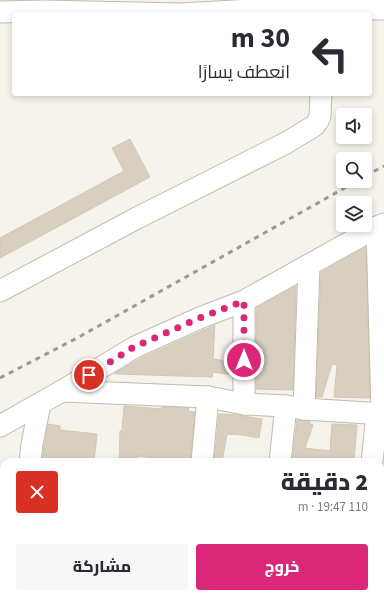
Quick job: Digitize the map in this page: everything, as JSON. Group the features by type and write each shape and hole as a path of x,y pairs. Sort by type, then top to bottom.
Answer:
{"street":[{"path":"216,12 289,8 321,11 384,9"},
{"path":"0,12 90,12"},
{"path":"0,291 130,221 309,130 318,121 320,116 321,96"},
{"path":"0,426 40,404 134,347 202,317 244,301 380,226 381,414 373,458"},
{"path":"281,458 295,408 310,265"},
{"path":"244,301 244,404"},
{"path":"62,391 208,396 244,404 381,414"},
{"path":"202,458 208,396"},
{"path":"30,458 40,404"}],"building":[{"path":"130,139 150,177 0,258 0,238 124,171 112,148"},
{"path":"366,247 370,398 334,397 337,365 332,364 322,397 316,397 321,272"},
{"path":"296,286 293,390 256,389 256,308"},
{"path":"215,325 213,359 232,362 232,375 213,372 212,377 115,374 141,358"},
{"path":"124,406 162,409 162,407 189,408 188,411 195,412 190,458 153,458 138,456 138,458 119,458 120,431 122,431"},
{"path":"219,414 262,419 259,438 227,434 223,458 214,458"},
{"path":"297,420 310,421 310,424 313,425 305,448 330,451 332,424 357,425 354,458 292,458"},
{"path":"48,424 60,426 60,430 97,434 94,458 42,458"}],"railway":[{"path":"372,172 384,166"},
{"path":"0,378 79,337 345,188"}],"route":[{"path":"89,375 134,347 202,317 244,301 244,360"}]}
